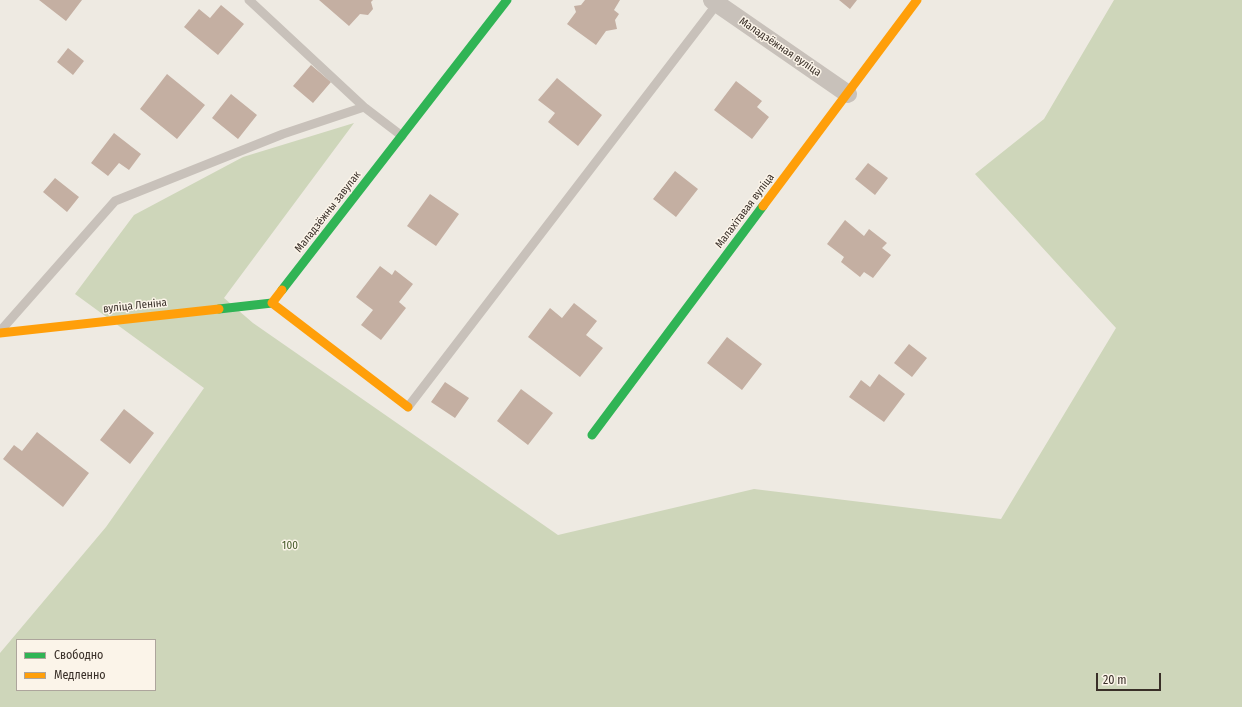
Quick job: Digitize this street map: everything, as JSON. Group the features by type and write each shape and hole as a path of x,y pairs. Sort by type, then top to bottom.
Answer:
{"street":[{"name":"Маладзёжны завулак","path":"272,303 507,0"},
{"name":"Малахітавая вуліца","path":"592,435 917,0"},
{"name":"Маладзёжная вуліца","path":"714,2 848,94"},
{"path":"272,303 408,407"},
{"name":"вуліца Леніна","path":"0,332 272,303"}],"lane":[{"path":"249,0 364,107 402,136"},
{"path":"408,407 714,2"},
{"path":"0,332 115,201 283,134 364,107"}],"green space":[{"name":"100","path":"1114,0 1242,0 1242,707 0,707 0,653 106,527 204,388 75,294 134,215 243,157 354,123 224,298 253,323 558,535 754,489 1001,519 1116,328 975,174 1044,119"}],"building":[{"path":"39,0 82,0 66,21"},
{"path":"319,0 373,0 371,2 373,9 368,15 360,14 349,26"},
{"path":"585,0 620,0 614,10 619,14 615,20 617,29 606,31 596,45 567,24 576,12 574,6 581,5"},
{"path":"839,0 857,0 850,9"},
{"path":"221,5 244,24 218,55 184,27 199,9 210,18"},
{"path":"68,48 84,61 73,75 57,62"},
{"path":"311,65 331,82 313,103 293,86"},
{"path":"167,74 205,105 177,139 140,109"},
{"path":"557,78 602,115 578,146 548,122 555,113 538,100"},
{"path":"736,81 762,101 757,107 769,117 752,139 714,110"},
{"path":"231,94 257,115 238,139 212,118"},
{"path":"114,133 141,154 129,170 119,163 108,176 91,163"},
{"path":"868,163 888,178 875,195 855,179"},
{"path":"675,171 698,189 676,217 653,199"},
{"path":"55,178 79,197 67,212 43,192"},
{"path":"430,194 459,214 436,246 407,226"},
{"path":"845,220 864,236 869,229 887,243 882,248 891,255 873,278 864,272 860,277 841,262 844,257 827,244"},
{"path":"380,266 392,275 395,270 413,284 399,302 406,308 381,340 361,325 373,310 356,297"},
{"path":"574,303 597,321 586,335 603,348 580,377 528,337 550,308 562,318"},
{"path":"727,337 762,364 742,390 707,363"},
{"path":"909,344 927,358 912,377 894,363"},
{"path":"879,374 905,394 884,422 849,397 861,380 870,387"},
{"path":"445,382 469,398 455,418 431,402"},
{"path":"521,389 553,413 528,445 497,421"},
{"path":"124,409 154,433 130,464 100,440"},
{"path":"37,432 89,473 63,507 3,459 14,445 22,451"}],"traffic: fast":[{"path":"282,290 507,0"},
{"path":"592,435 763,206"},
{"path":"219,309 272,303"}],"traffic: slow":[{"path":"763,206 917,0"},
{"path":"282,290 272,303 408,407"},
{"path":"0,333 219,309"}]}
